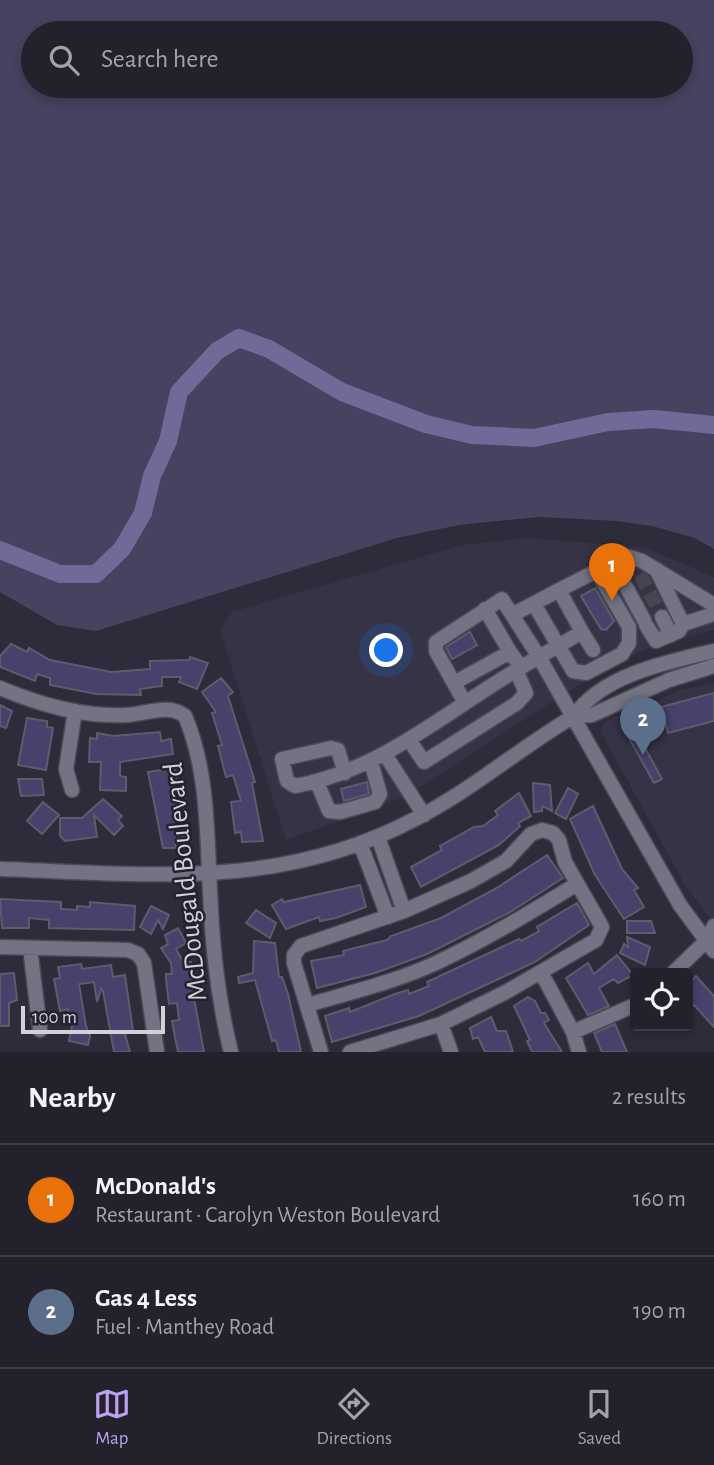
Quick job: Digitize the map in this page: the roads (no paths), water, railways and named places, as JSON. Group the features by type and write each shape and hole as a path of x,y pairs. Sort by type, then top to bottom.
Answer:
{"street":[{"path":"512,615 626,556 634,557 656,569 714,605"},
{"path":"634,557 640,574"},
{"path":"612,563 656,641 679,631 683,624 714,614"},
{"path":"656,569 683,624"},
{"path":"534,604 573,671 586,673 622,654 629,643 629,627 596,570"},
{"path":"559,590 593,650"},
{"path":"409,740 424,762 517,703 526,693 436,651 436,642 502,599 574,716 680,905 711,943"},
{"path":"345,773 338,750 331,748 282,759 288,781 295,786 317,782 345,773 386,756 465,703 510,652 485,609"},
{"path":"662,617 671,635"},
{"path":"465,703 488,676 539,657 582,632"},
{"path":"0,869 209,875 299,863 378,837 424,814 574,716 585,700 605,688 657,666 714,650"},
{"path":"574,716 592,715 669,680 714,666"},
{"path":"0,688 35,702 75,711 66,769 72,790"},
{"name":"McDougald Boulevard","path":"75,711 127,715 178,710 187,722 201,778 218,987 231,1052"},
{"path":"386,756 424,814"},
{"path":"317,782 329,811 340,812 375,802 380,794 371,762"},
{"path":"321,1052 294,963 294,955 301,946 404,911 471,881 506,861 531,834 542,830 553,833 559,840 565,862 602,927 596,940 542,974 440,1024 350,1052"},
{"path":"378,837 404,911"},
{"path":"360,843 388,917"},
{"path":"378,890 394,883"},
{"path":"308,1005 371,987 434,964 492,934 577,884"},
{"path":"679,968 711,943 714,926"},
{"path":"0,947 128,950 138,954 144,963 157,1052"},
{"path":"30,948 40,1030"},
{"path":"542,974 573,1031 579,1052"},
{"path":"573,1031 630,1007"},
{"path":"440,1024 451,1052"}],"waterway":[{"path":"0,550 60,574 96,574 122,549 143,513 152,476 168,441 179,392 217,351 239,338 269,349 342,392 426,424 472,435 534,438 608,422 654,419 714,425"}],"tunnel":[{"path":"640,574 662,617"}],"place":[{"name":"McDonald's","path":"612,601"},
{"name":"Gas 4 Less","path":"643,755"}]}
